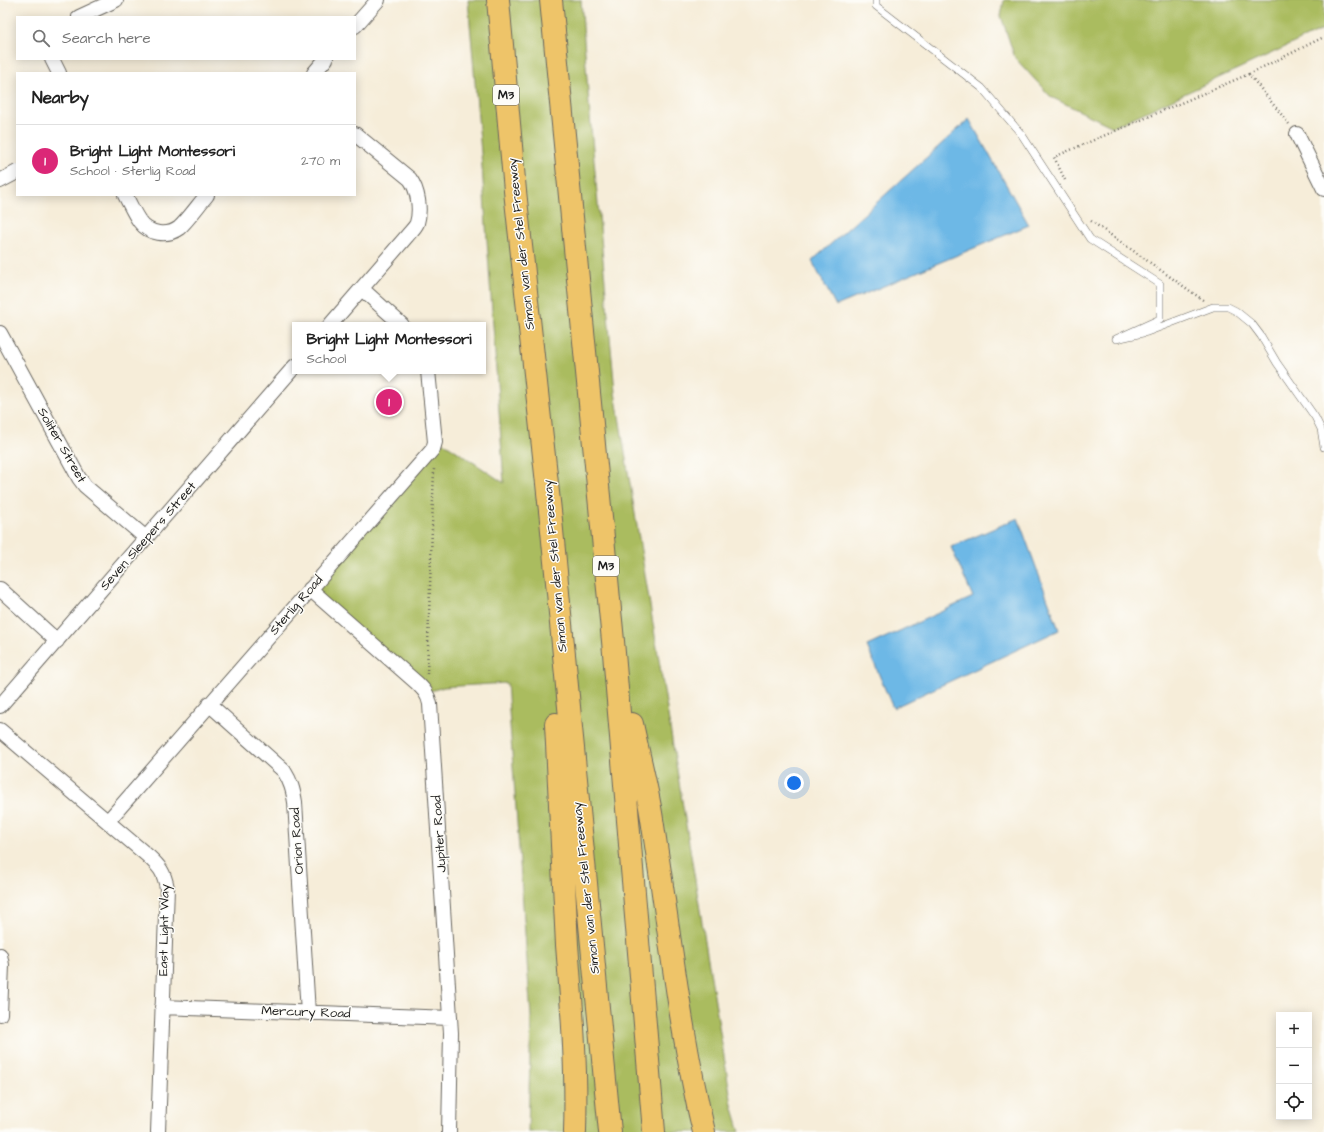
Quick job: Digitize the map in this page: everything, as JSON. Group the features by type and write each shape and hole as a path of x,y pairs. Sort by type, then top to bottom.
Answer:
{"highway":[{"name":"Simon van der Stel Freeway","path":"498,0 515,191 540,413 610,1132"},
{"name":"M3","path":"551,0 613,641 654,1132"},
{"path":"560,623 555,646 555,698 560,830 574,1044 576,1107 575,1132"},
{"path":"613,641 650,811 680,1005 695,1094 704,1132"}],"street":[{"path":"81,16 116,0"},
{"path":"356,25 378,0"},
{"path":"52,60 58,72"},
{"path":"315,72 325,60"},
{"path":"1297,134 1324,189"},
{"path":"333,322 407,236 416,223 418,211 416,191 410,179 356,135"},
{"path":"0,181 16,173"},
{"path":"126,196 140,222 147,229 153,232 161,233 171,232 179,228 206,196"},
{"path":"362,289 399,322"},
{"name":"Soliter Street","path":"0,333 82,482 146,538"},
{"name":"Seven Sleepers Street","path":"0,706 292,369"},
{"path":"428,374 435,442"},
{"name":"Sterlig Road","path":"108,821 433,449 435,442"},
{"path":"0,589 57,641"},
{"path":"310,589 427,692"},
{"name":"Jupiter Road","path":"427,692 430,704 451,1033 449,1132"},
{"name":"Orion Road","path":"210,704 284,771 293,789 308,1012"},
{"name":"East Light Way","path":"0,730 108,821 155,863 160,868 164,877 167,888 158,1132"},
{"path":"0,955 2,965 0,1014"},
{"name":"Mercury Road","path":"162,1007 450,1018"}],"lane":[{"path":"876,0 876,6 982,88 1022,135 1090,239 1160,284 1160,320 1116,339 1147,332 1213,308 1228,307 1236,311 1252,324 1261,336 1277,363 1314,417 1320,429 1324,447"}],"path":[{"path":"1067,183 1054,157 1249,74 1324,37"},
{"path":"1249,74 1297,134"},
{"path":"1089,220 1213,308"},
{"path":"427,692 435,442"}],"green space":[{"path":"468,0 581,0 615,392 732,1105 740,1132 528,1132 531,1017 507,683 444,687 427,692 310,589 435,442 443,442 504,483 481,153"},
{"path":"1004,0 1324,0 1324,29 1113,127 1051,97 1015,58 1001,16"}],"water":[{"path":"969,119 1029,225 836,306 812,261"},
{"path":"1018,518 1059,630 893,708 867,646 973,597 951,547"}],"place":[{"name":"Bright Light Montessori","path":"389,402"}]}
